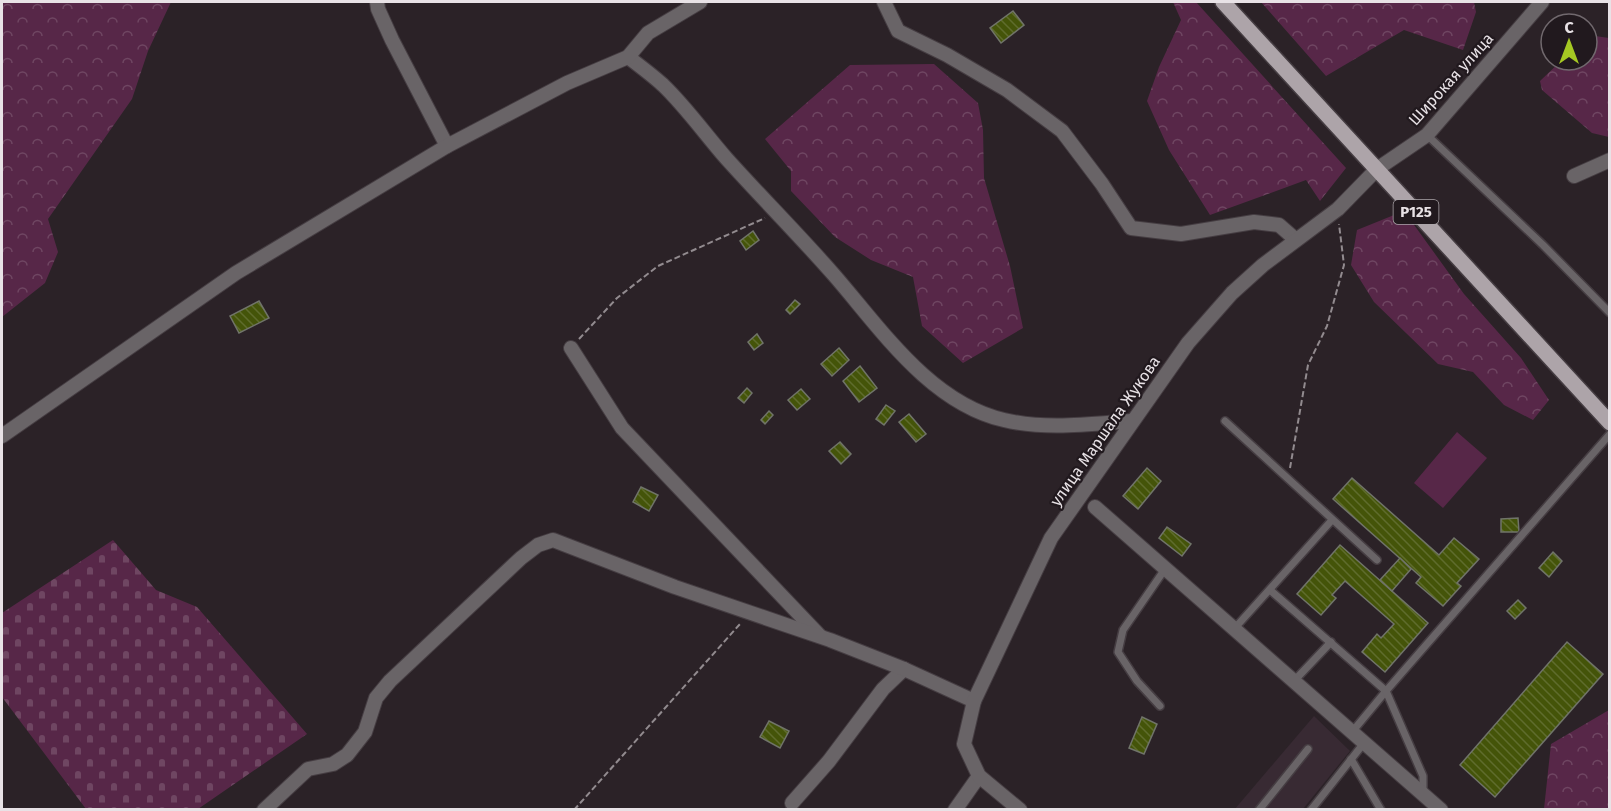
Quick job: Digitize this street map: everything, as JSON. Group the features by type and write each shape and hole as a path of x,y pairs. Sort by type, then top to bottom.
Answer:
{"main road":[{"name":"Р125","path":"1223,2 1610,423"}],"street":[{"path":"377,2 392,40 447,146"},
{"path":"2,436 236,273 447,146 567,83 628,57 648,33 699,2"},
{"path":"884,2 898,31 947,55 1007,90 1062,131 1102,184 1131,228 1181,234 1254,222 1279,225 1295,239"},
{"name":"Широкая улица","path":"1377,169 1426,135 1542,2"},
{"path":"628,57 665,87 909,361 956,399 1004,420 1056,425 1132,421"},
{"path":"1574,176 1610,160"},
{"name":"улица Маршала Жукова","path":"979,776 964,744 974,701 1051,538 1188,343 1232,292 1295,239 1338,209 1377,169"},
{"path":"570,348 622,428 822,637"},
{"path":"1095,507 1441,810"},
{"path":"264,810 308,769 333,764 347,755 365,732 376,698 390,681 521,558 538,545 553,540 675,587 822,637 904,669 974,701"},
{"path":"792,802 829,761 883,689 904,669"},
{"path":"955,810 979,776 1020,810"}],"lane":[{"path":"1426,135 1543,244 1610,313"},
{"path":"1225,421 1377,560"},
{"path":"1352,732 1610,434"},
{"path":"1234,629 1332,520"},
{"path":"1160,706 1137,681 1118,652 1123,630 1165,568"},
{"path":"1270,590 1386,691 1423,776 1423,794"},
{"path":"1294,681 1331,642"},
{"path":"1311,810 1364,742"},
{"path":"1260,810 1308,749"},
{"path":"1351,759 1381,810"}],"path":[{"path":"1288,480 1308,365 1327,326 1344,265 1338,209"},
{"path":"570,348 617,298 658,266 778,213"},
{"path":"574,810 749,613"}],"shaded area":[{"path":"1314,716 1350,751 1303,809 1234,810"}],"green space":[{"path":"2,2 171,2 148,51 132,99 48,219 58,252 45,283 2,317"},
{"path":"1173,2 1196,2 1346,168 1320,201 1306,180 1210,215 1169,150 1147,101 1159,67 1181,20"},
{"path":"1261,2 1474,2 1476,12 1463,50 1404,30 1326,76"},
{"path":"1599,37 1609,38 1609,137 1592,133 1542,90 1540,81 1549,72 1599,72"},
{"path":"934,64 978,103 983,130 984,178 1010,266 1023,328 963,363 922,326 913,277 871,260 835,237 791,191 791,171 765,139 850,65"},
{"path":"1404,211 1464,294 1521,358 1549,400 1533,420 1504,405 1473,372 1438,364 1374,302 1351,265 1357,230"},
{"path":"1457,432 1487,458 1443,508 1414,483"},
{"path":"113,540 156,590 197,607 307,734 198,809 86,809 2,697 2,613"},
{"path":"1609,710 1609,809 1544,809 1551,744"}],"building":[{"path":"1013,11 1024,25 1001,43 990,28"},
{"path":"753,231 759,240 746,250 740,241"},
{"path":"795,300 800,304 790,314 786,310"},
{"path":"259,301 269,318 239,333 230,316"},
{"path":"757,334 763,343 754,350 748,342"},
{"path":"839,348 849,360 832,376 821,364"},
{"path":"860,366 877,388 859,402 843,381"},
{"path":"747,388 752,393 744,403 738,398"},
{"path":"801,389 810,399 797,410 788,400"},
{"path":"886,405 895,411 884,425 876,419"},
{"path":"769,411 773,415 765,424 761,420"},
{"path":"909,414 926,434 916,442 899,422"},
{"path":"840,442 851,454 841,464 829,451"},
{"path":"1147,468 1161,481 1138,509 1123,496"},
{"path":"1352,478 1439,555 1454,538 1479,559 1457,583 1461,586 1443,606 1416,583 1421,577 1333,499"},
{"path":"641,487 658,495 649,511 633,502"},
{"path":"1518,518 1519,532 1501,532 1501,519"},
{"path":"1167,527 1191,544 1182,556 1159,538"},
{"path":"1340,545 1428,623 1385,672 1362,652 1377,634 1381,638 1394,624 1345,581 1332,595 1336,598 1321,615 1297,594"},
{"path":"1553,552 1562,561 1549,577 1539,568"},
{"path":"1400,558 1411,569 1392,591 1380,580"},
{"path":"1518,600 1526,608 1515,619 1507,611"},
{"path":"1567,642 1603,674 1495,797 1460,765"},
{"path":"1142,717 1157,724 1144,754 1129,748"},
{"path":"769,721 789,731 780,748 760,737"}]}
